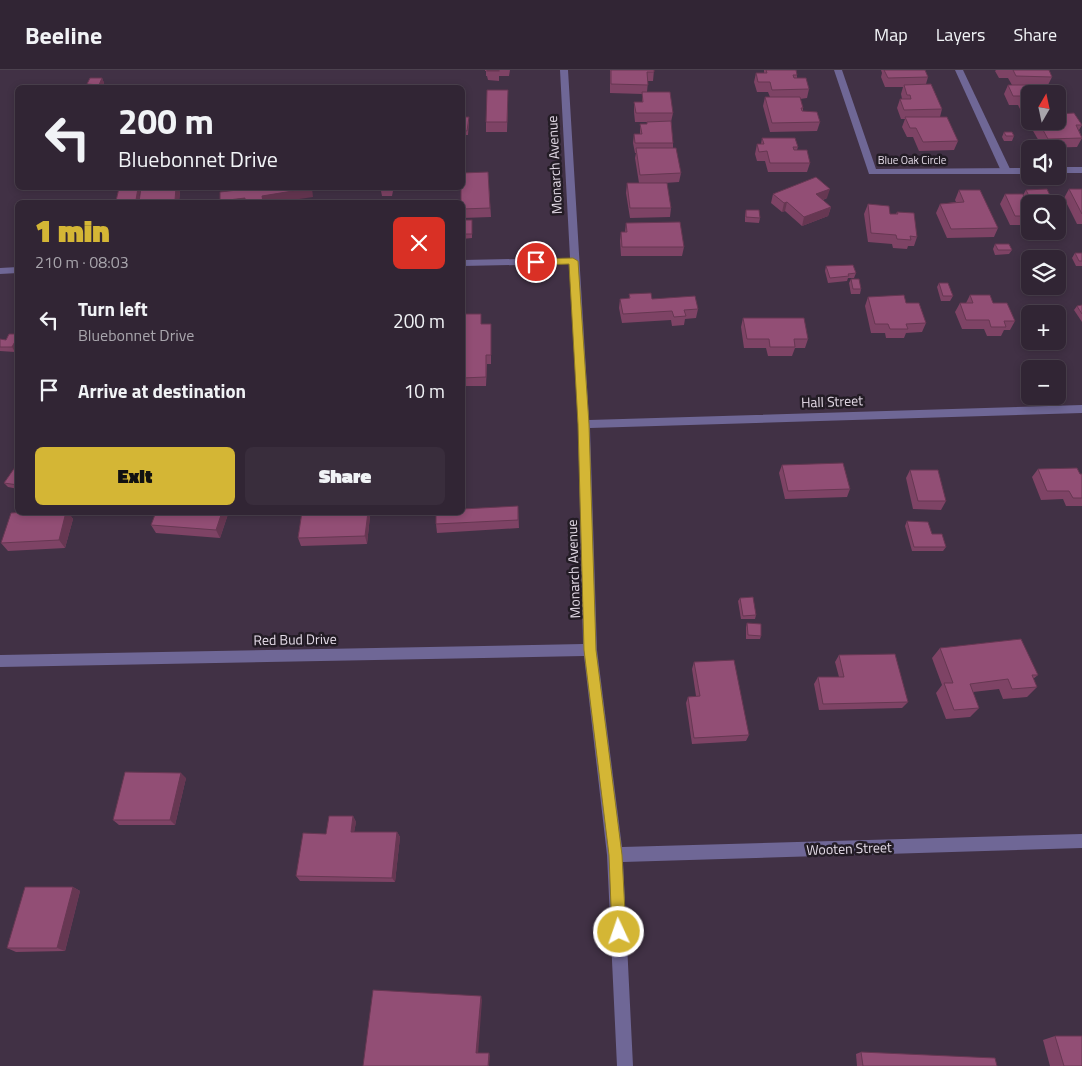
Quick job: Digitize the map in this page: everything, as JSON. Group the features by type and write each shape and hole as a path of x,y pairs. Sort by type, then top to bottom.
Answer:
{"street":[{"name":"Monarch Avenue","path":"564,70 573,261 584,424 590,650 615,855 625,1066"},
{"name":"Blue Oak Circle","path":"838,70 872,172 1021,171"},
{"path":"959,70 1006,171"},
{"path":"1066,170 1082,170"},
{"path":"465,263 573,261"},
{"path":"0,271 15,270"},
{"name":"Hall Street","path":"584,424 1082,409"},
{"name":"Red Bud Drive","path":"0,661 590,650"},
{"name":"Wooten Street","path":"615,855 1082,841"}],"building":[{"path":"611,70 654,70 654,72 647,72 648,85 611,84"},
{"path":"766,70 796,70 797,75 793,75 794,78 806,78 809,89 772,90 770,82 758,82 756,73 767,73"},
{"path":"884,70 925,70 928,77 888,78"},
{"path":"1013,70 1049,70 1052,77 1016,76"},
{"path":"90,78 102,78 99,85 87,84"},
{"path":"931,84 942,109 904,110 900,99 911,99 910,95 907,95 904,85"},
{"path":"1008,85 1021,85 1021,96 1013,96"},
{"path":"487,90 508,90 507,122 486,122"},
{"path":"642,92 670,92 673,113 636,113 634,102 643,102"},
{"path":"765,97 800,97 802,111 817,112 820,122 772,123"},
{"path":"1074,113 1082,125 1076,125 1082,138 1048,139 1043,130 1066,130 1066,114"},
{"path":"465,117 469,117 467,131 465,131"},
{"path":"905,117 947,117 958,141 923,142 916,128 910,128"},
{"path":"671,121 673,143 635,143 634,134 642,134 640,124"},
{"path":"1004,132 1012,132 1014,136 1006,136"},
{"path":"762,138 795,138 798,147 793,147 794,150 807,150 810,163 770,163 767,151 759,152 757,144 764,144"},
{"path":"636,148 676,148 681,173 640,175"},
{"path":"488,172 490,208 465,209 465,200 461,200 461,190 465,190 465,173"},
{"path":"816,177 830,189 816,194 831,207 804,217 787,202 784,203 773,194"},
{"path":"627,183 667,183 671,208 630,208"},
{"path":"1047,189 1050,195 1028,195 1026,190"},
{"path":"1069,189 1082,189 1082,214"},
{"path":"119,190 138,190 136,200 116,200"},
{"path":"141,190 176,190 175,200 139,200"},
{"path":"237,190 299,190 262,196 263,200 245,200 245,198 220,200 220,192"},
{"path":"959,190 980,190 998,228 951,229 940,204 964,202"},
{"path":"1005,194 1023,194 1021,195 1021,216 1015,216"},
{"path":"868,204 889,206 890,214 898,214 897,212 914,213 917,237 910,236 911,240 897,239 896,235 871,233"},
{"path":"746,210 759,210 760,218 746,217"},
{"path":"465,220 472,220 472,234 465,234"},
{"path":"680,222 684,247 622,247 621,232 627,232 626,223"},
{"path":"995,244 1009,244 1012,250 998,250"},
{"path":"1075,253 1082,253 1082,261 1079,261"},
{"path":"853,265 856,273 848,274 849,276 830,278 826,266"},
{"path":"851,279 859,279 861,289 853,289"},
{"path":"939,283 948,283 953,296 943,296"},
{"path":"651,293 652,299 695,296 698,309 684,310 686,316 674,317 672,311 623,314 620,299 630,298 629,294"},
{"path":"904,295 906,303 919,303 926,323 906,324 908,329 890,329 888,324 875,324 868,297"},
{"path":"970,295 990,295 993,303 1007,303 1015,321 1004,321 1006,327 991,327 989,320 966,320 960,303 973,303"},
{"path":"1082,305 1082,314 1077,306"},
{"path":"465,314 481,314 481,324 491,324 491,355 486,355 486,377 465,378"},
{"path":"743,318 804,318 808,339 794,339 795,347 770,347 769,339 747,339"},
{"path":"9,334 15,334 15,342 12,347 0,347 0,339 6,340"},
{"path":"843,463 850,489 788,491 782,465"},
{"path":"15,467 15,485 4,483"},
{"path":"1077,468 1080,474 1082,474 1082,498 1073,498 1069,491 1047,491 1038,469"},
{"path":"910,470 938,470 946,501 918,501"},
{"path":"518,506 518,520 436,524 436,515 465,515 465,509"},
{"path":"11,513 15,513 15,515 65,515 59,540 1,543"},
{"path":"155,515 221,515 216,530 151,525"},
{"path":"302,515 368,515 365,536 298,538"},
{"path":"907,521 928,522 932,534 942,534 946,547 914,547"},
{"path":"753,597 756,615 743,616 740,598"},
{"path":"747,623 761,624 761,636 748,635"},
{"path":"1021,639 1038,675 1032,675 1037,687 1012,689 1008,679 970,684 979,708 954,710 944,683 953,683 940,648"},
{"path":"895,654 908,702 823,704 818,677 844,677 839,655"},
{"path":"734,660 749,735 694,738 688,697 700,696 694,662"},
{"path":"125,772 181,773 170,820 113,820"},
{"path":"329,816 353,816 351,832 397,832 392,878 296,876 303,833 326,834"},
{"path":"25,887 73,887 57,948 7,948"},
{"path":"373,990 481,996 476,1053 489,1053 488,1066 363,1066"},
{"path":"1055,1036 1082,1036 1082,1066 1064,1066"},
{"path":"861,1052 995,1058 997,1066 863,1066"}],"route":[{"path":"536,262 573,261 584,424 590,650 615,855 619,932"}]}
